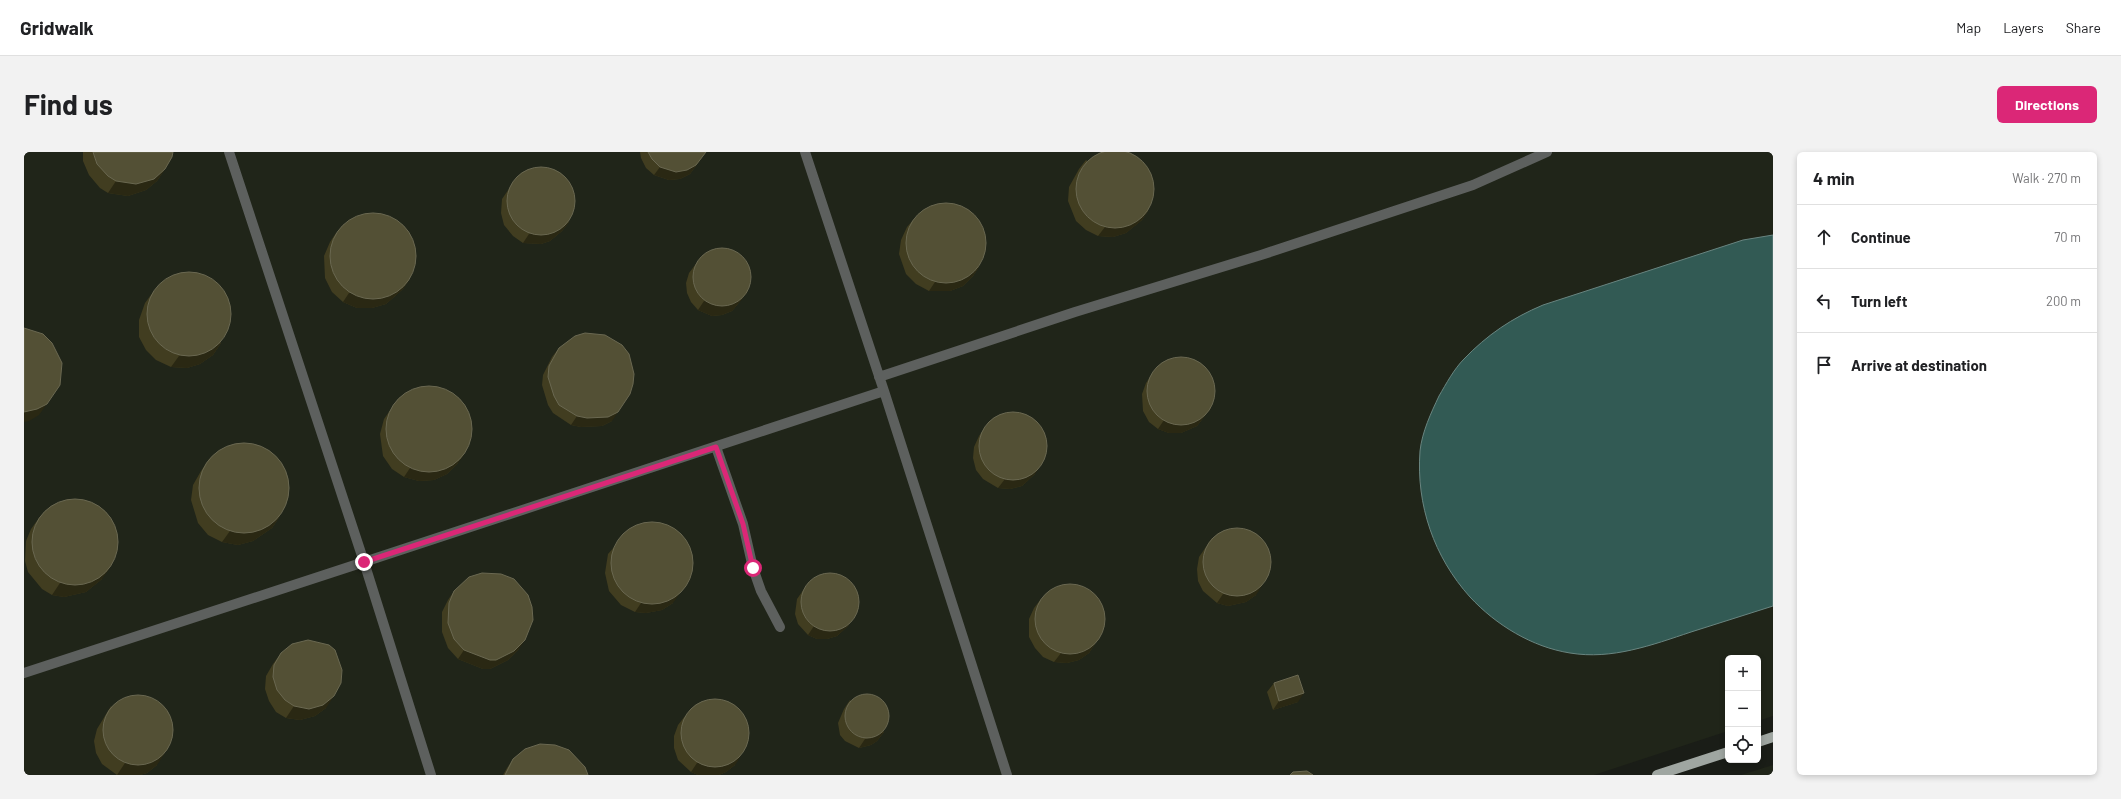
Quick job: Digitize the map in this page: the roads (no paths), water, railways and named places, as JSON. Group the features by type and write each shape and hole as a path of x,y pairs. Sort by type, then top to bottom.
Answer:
{"main road":[{"path":"1761,741 1773,737"},
{"path":"1657,775 1725,753"}],"lane":[{"path":"229,152 364,562 431,775"},
{"path":"805,152 884,391 1007,775"},
{"path":"879,377 1075,312 1261,255 1473,186 1547,152"},
{"path":"24,673 884,391"},
{"path":"716,447 743,524 753,568 761,591 780,627"}],"water":[{"path":"1773,235 1773,606 1632,650 1616,653 1586,655 1570,653 1542,646 1516,633 1491,617 1470,597 1446,565 1430,529 1421,491 1420,451 1425,430 1439,396 1460,363 1482,342 1510,321 1543,305 1743,240"}]}
